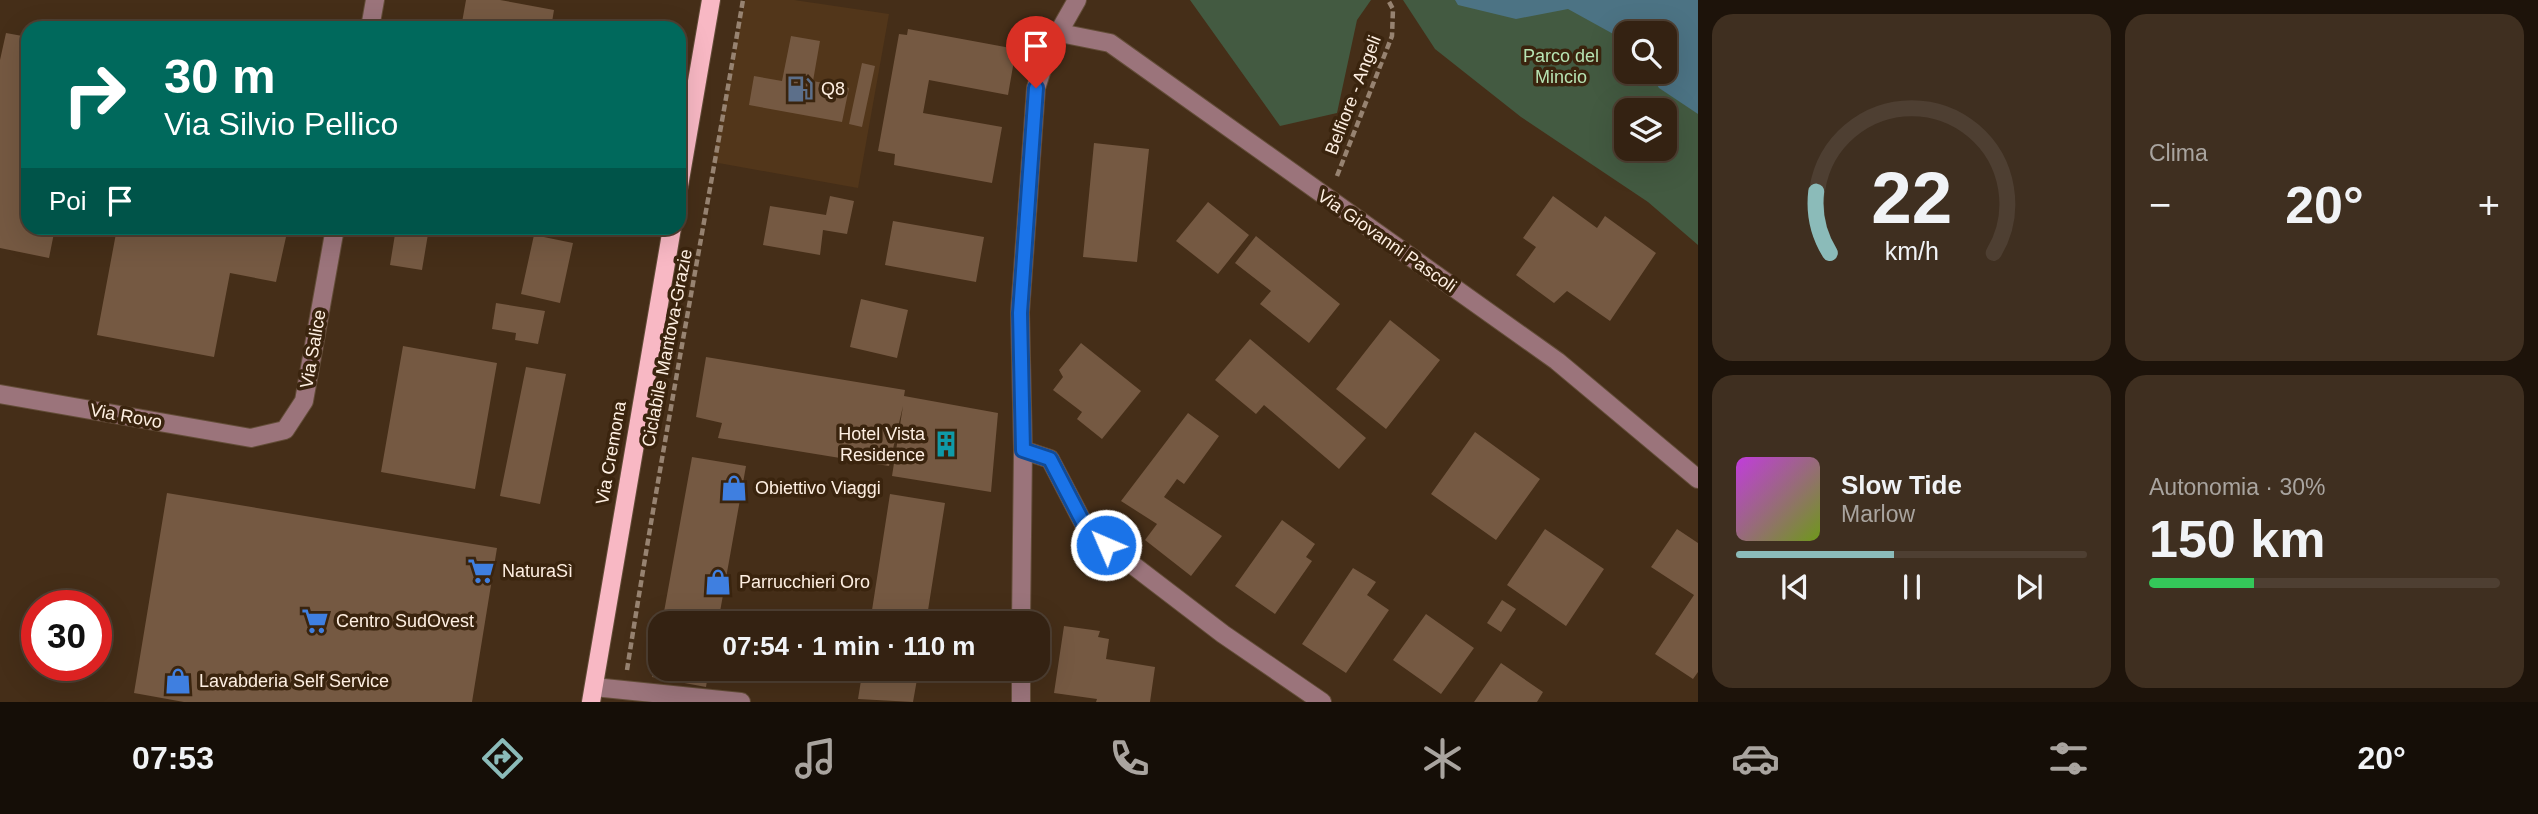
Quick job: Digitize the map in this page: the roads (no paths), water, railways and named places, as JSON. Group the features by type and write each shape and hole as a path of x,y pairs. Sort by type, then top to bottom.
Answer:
{"main road":[{"path":"686,145 711,0"},
{"name":"Via Cremona","path":"593,694 671,235"}],"street":[{"path":"371,21 375,0"},
{"path":"1021,611 1023,450 1020,313 1036,88 1048,51 1077,0"},
{"name":"Via Giovanni Pascoli","path":"1060,33 1110,43 1557,361 1698,479"},
{"name":"Via Salice","path":"251,438 285,430 304,401 334,235"},
{"name":"Via Rovo","path":"0,394 251,438"},
{"path":"1023,450 1050,459 1087,530 1223,634 1322,702"},
{"path":"1021,681 1021,702"},
{"name":"Via Cremona","path":"593,694 624,690 741,702"}],"water":[{"path":"1455,0 1698,0 1698,114 1656,84 1677,84 1677,21 1614,21 1614,34 1568,9 1516,19 1458,5"}],"place":[{"name":"Q8","path":"800,89"},
{"name":"Hotel Vista Residence","path":"946,444"},
{"name":"Obiettivo Viaggi","path":"734,488"},
{"name":"NaturaSì","path":"481,571"},
{"name":"Parrucchieri Oro","path":"718,582"},
{"name":"Centro SudOvest","path":"315,621"},
{"name":"Lavabderia Self Service","path":"178,681"}],"park label":[{"name":"Parco del Mincio","path":"1561,66"}]}
